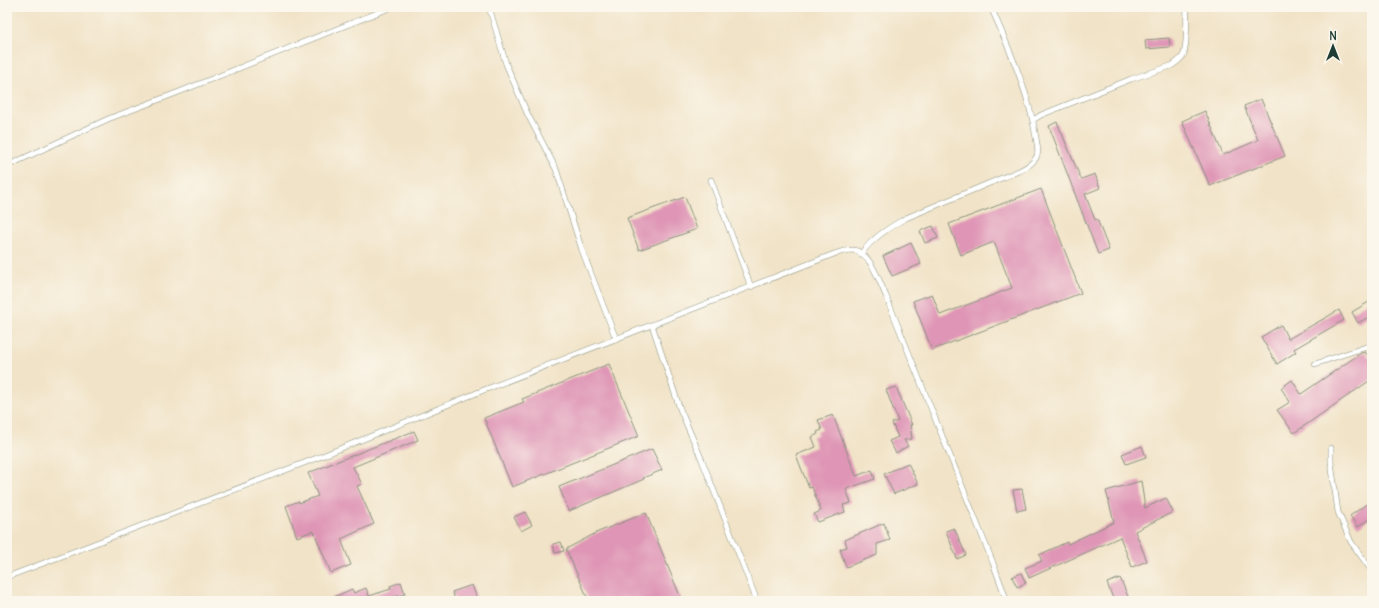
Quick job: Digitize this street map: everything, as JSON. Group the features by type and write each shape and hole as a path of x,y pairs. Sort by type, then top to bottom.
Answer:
{"lane":[{"path":"7,166 108,119 392,7"},
{"path":"489,7 506,64 521,100 556,169 571,219 616,339"},
{"path":"861,254 871,243 890,227 906,218 1027,167 1035,160 1037,155 1033,120 1028,100 990,7"},
{"path":"1033,120 1041,115 1131,79 1176,63 1182,58 1186,49 1187,7"},
{"path":"711,180 751,287"},
{"path":"7,577 322,456 394,426 834,254 853,250 869,260 886,296 1007,601"},
{"path":"652,325 680,408 757,601"},
{"path":"1315,364 1372,345"},
{"path":"1331,448 1331,462 1338,512 1351,542 1372,571"}],"building":[{"path":"1169,38 1170,47 1146,49 1145,40"},
{"path":"1261,99 1285,156 1210,186 1182,121 1205,111 1223,155 1258,140 1244,106"},
{"path":"1057,122 1081,179 1095,174 1100,188 1085,194 1109,250 1098,254 1049,126"},
{"path":"1041,189 1081,293 932,350 913,301 932,294 940,315 1012,288 994,242 961,255 949,224"},
{"path":"685,197 697,229 639,250 627,218"},
{"path":"933,226 938,238 925,243 920,231"},
{"path":"911,243 921,264 892,276 883,256"},
{"path":"1372,300 1372,315 1358,323 1352,312"},
{"path":"1339,310 1344,320 1294,349 1296,352 1277,364 1261,337 1281,325 1288,339"},
{"path":"1365,352 1372,361 1372,379 1294,433 1277,410 1290,402 1281,388 1292,380 1301,394 1361,353"},
{"path":"609,364 639,436 512,487 484,418 524,402 522,399"},
{"path":"896,387 912,425 910,425 912,439 904,440 908,446 896,453 889,441 898,437 892,423 898,421 886,390"},
{"path":"833,415 856,476 872,470 875,479 846,489 851,503 843,505 845,512 818,522 814,514 821,511 812,487 809,488 796,455 816,447 812,437 818,434 817,432 822,430 818,420"},
{"path":"414,431 418,440 353,467 362,484 357,486 374,524 341,539 351,565 331,573 314,532 313,531 297,537 286,506 318,496 308,473"},
{"path":"1142,446 1146,457 1126,464 1122,454"},
{"path":"652,449 662,470 569,511 559,487"},
{"path":"908,463 918,484 894,494 884,474"},
{"path":"1141,481 1145,508 1166,498 1173,512 1135,531 1147,561 1132,567 1120,537 1029,578 1025,568 1042,561 1039,555 1067,542 1068,544 1114,522 1106,491"},
{"path":"1022,489 1026,509 1017,511 1013,490"},
{"path":"1372,500 1372,517 1358,527 1350,516"},
{"path":"525,512 532,525 521,531 514,517"},
{"path":"646,513 682,601 589,601 566,549 598,532"},
{"path":"884,523 890,540 877,544 877,555 846,567 840,549 847,547 845,540"},
{"path":"954,528 966,555 957,559 946,531"},
{"path":"561,542 564,551 555,553 553,544"},
{"path":"1021,573 1026,583 1017,587 1012,577"},
{"path":"1120,578 1130,601 1114,601 1107,583"},
{"path":"401,582 405,594 392,598 393,601 325,601 352,589 354,593 366,588 369,596 391,589 390,586"},
{"path":"472,585 478,601 456,601 452,592"}]}
